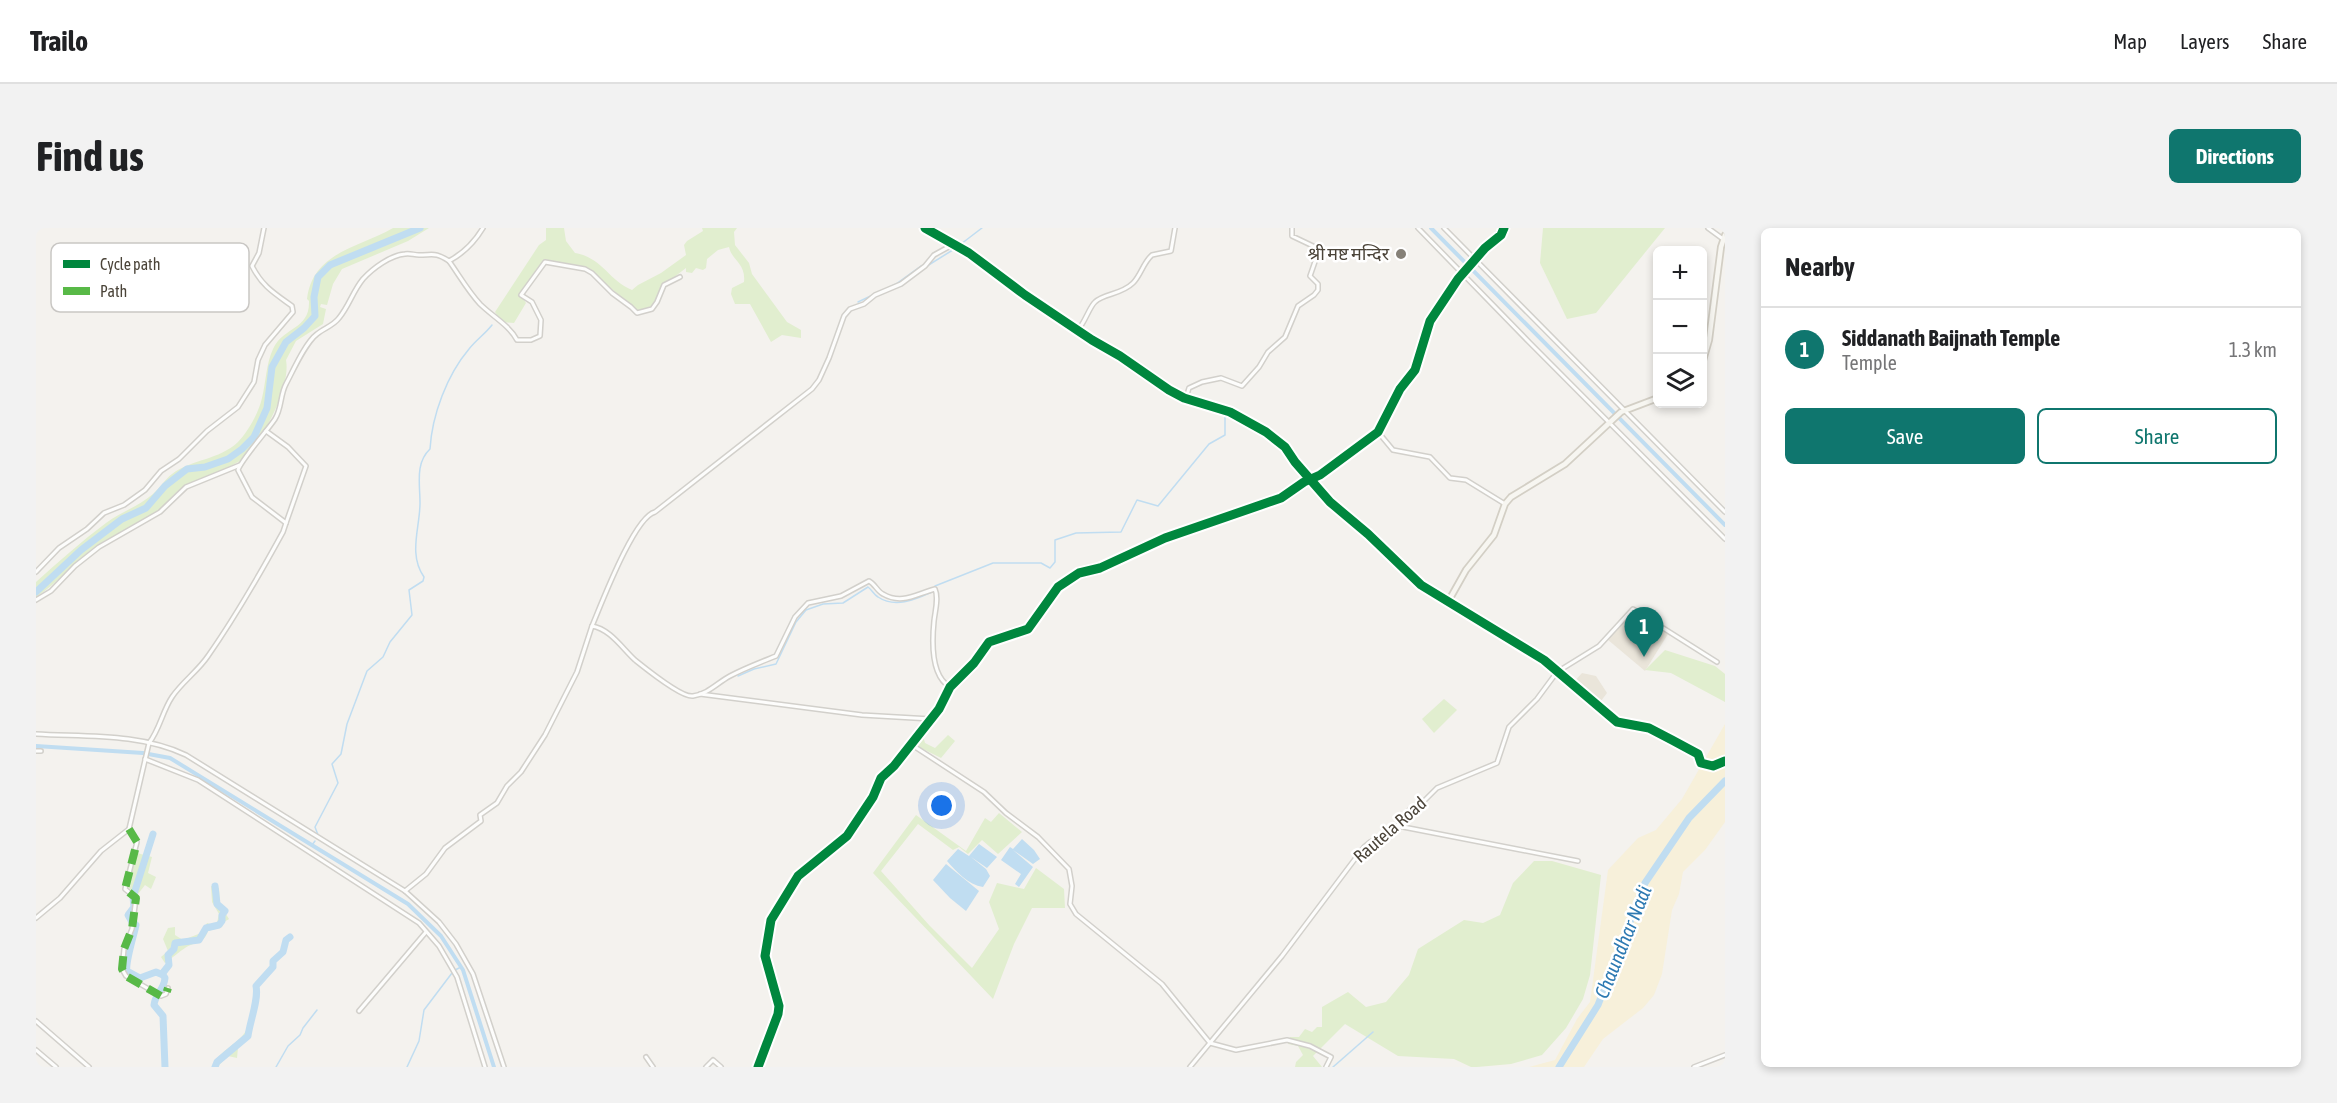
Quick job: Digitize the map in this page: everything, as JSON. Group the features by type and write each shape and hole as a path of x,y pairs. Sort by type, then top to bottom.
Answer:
{"street":[{"path":"36,572 59,548 87,529 104,513 124,505 144,490 161,471 179,459 238,407 246,395 254,382 258,360 265,345 293,312 292,306 258,279 252,266 259,253 264,228"},
{"path":"448,261 472,245 483,228"},
{"path":"925,228 955,244 1168,390 1230,412 1266,432 1285,447 1330,502 1368,534 1421,585 1544,660 1617,722 1649,728 1698,754 1701,763 1713,766 1725,761"},
{"path":"1078,330 1086,321 1094,302 1108,295 1117,294 1132,284 1152,255 1167,254 1171,251 1175,228"},
{"path":"1186,398 1189,388 1202,382 1221,378 1242,386 1259,368 1268,352 1285,337 1298,306 1318,290 1318,284 1310,276 1318,252 1313,246 1292,236 1292,228"},
{"path":"1418,228 1725,538"},
{"path":"1444,228 1622,412 1725,512"},
{"path":"758,1067 779,1006 765,956 771,920 798,876 847,837 873,797 881,778 894,766 939,709 950,687 974,663 989,642 1028,629 1058,587 1080,573 1100,568 1165,537 1281,498 1320,475 1378,432 1400,389 1415,370 1430,321 1464,273 1485,248 1501,236 1504,228"},
{"path":"1705,354 1724,237 1708,228"},
{"path":"405,891 426,874 445,848 481,821 480,815 497,803 507,786 521,772 546,735 577,672 602,599 615,570 635,532 649,513 655,512 733,453 812,389 819,380 844,316 850,309 864,304 875,295 894,289 925,266 934,255 955,244"},
{"path":"286,523 252,497 238,470 240,465 279,412 284,387 316,334 330,327 339,318 363,279 394,256 407,253 420,255 435,253 448,261 481,305 512,331 517,340 525,341 540,336 541,320 532,302 521,295 545,262 585,269 637,313 652,309 664,285 680,277"},
{"path":"1718,266 1725,268"},
{"path":"1448,602 1466,570 1494,535 1505,504 1511,497 1565,464 1622,412 1653,400"},
{"path":"36,918 55,903 101,851 129,829 149,744 155,735 164,710 180,685 204,662 255,585 283,532 306,466 288,447 266,431"},
{"path":"1378,432 1393,450 1430,457 1450,478 1466,480 1505,504"},
{"path":"36,600 51,591 75,566 99,547 160,512 186,487 240,465"},
{"path":"700,694 728,677 776,656 795,617 808,603 841,596 869,581 880,593 892,599 903,600 936,590 934,645 938,676 950,687"},
{"path":"1557,672 1599,646 1633,609 1717,662"},
{"path":"592,626 599,627 608,633 637,661 688,696 700,694 862,715 931,718"},
{"name":"Rautela Road","path":"1190,1067 1282,956 1364,848 1370,842 1393,832 1410,809 1424,801 1437,788 1497,763 1509,727 1537,699 1557,672"},
{"path":"36,734 126,738 168,747 186,755 405,891 439,922 456,944 485,1007 504,1067"},
{"path":"910,744 984,792 1006,813 1034,832 1069,869 1070,904 1076,914 1104,935 1129,960 1162,984 1210,1043 1236,1050 1287,1040 1310,1046 1331,1057 1326,1067"},
{"path":"36,751 41,752"},
{"path":"146,757 198,780 419,923 439,946 457,977 485,1067"},
{"path":"1398,826 1578,861"},
{"path":"129,829 136,843 125,889 134,895 132,929 126,940 122,969 126,976 155,993 166,994 168,988"},
{"path":"359,1011 426,932"},
{"path":"36,1021 89,1067"},
{"path":"36,1050 56,1067"},
{"path":"1694,1067 1725,1055"},
{"path":"646,1057 653,1067"},
{"path":"706,1067 713,1060 721,1067"}],"shaded area":[{"path":"1633,609 1668,634 1645,671 1607,639"},
{"path":"1582,673 1596,676 1607,693 1598,705 1573,683"}],"green space":[{"path":"393,228 429,228 408,241 342,269 333,284 327,305 321,304 320,307 326,309 323,324 296,341 286,360 284,384 274,412 260,438 244,458 182,488 152,515 95,547 36,597 36,582 97,530 148,498 169,476 180,469 231,448 242,438 258,409 273,349 283,336 305,318 311,283 318,271 339,253"},
{"path":"546,228 564,228 566,241 575,253 592,259 617,281 632,290 686,255 684,245 703,231 702,228 737,228 734,232 735,245 749,263 752,274 787,322 801,330 801,338 782,335 771,342 750,304 735,304 731,294 732,288 744,282 744,276 741,266 729,247 718,250 707,259 706,268 703,270 696,268 692,273 686,272 686,268 660,288 658,298 652,308 637,311 590,270 544,261 520,293 526,303 514,323 502,322 495,312 539,245 546,240"},
{"path":"1543,228 1665,228 1596,313 1567,319 1540,263"},
{"path":"1665,650 1715,666 1725,674 1725,702 1671,673 1645,670"},
{"path":"1444,699 1457,710 1434,733 1422,719"},
{"path":"948,735 955,741 941,758 913,744 912,737 923,736 925,743 935,748"},
{"path":"999,813 1022,832 998,854 982,840 968,854 959,847 953,850 918,824 881,871 929,925 972,968 999,929 989,902 997,883 1024,889 1036,868 1064,889 1065,908 1032,908 1014,944 993,999 873,873 916,815 966,851 985,818 991,822"},
{"path":"137,853 152,857 148,873 156,877 151,889 145,885 138,894 127,887"},
{"path":"1534,861 1552,861 1601,875 1590,975 1583,999 1566,1028 1542,1055 1511,1064 1477,1067 1471,1067 1454,1059 1398,1056 1345,1024 1313,1056 1322,1067 1295,1067 1296,1062 1303,1055 1298,1046 1288,1044 1290,1037 1299,1037 1305,1029 1312,1032 1317,1027 1322,1027 1322,1007 1348,992 1366,1007 1386,1002 1409,975 1418,949 1464,920 1483,923 1500,915 1513,883"},
{"path":"211,886 219,888 220,905 229,919 222,927 208,931 201,941 185,948 165,963 161,957 168,951 163,939 168,928 175,927 175,935 183,940 201,933 207,923 213,925 217,923 219,914 212,902"},
{"path":"248,1026 252,1026 249,1037 238,1048 237,1058 228,1056 217,1067 212,1067 215,1061 241,1037"}],"sand":[{"path":"1725,724 1725,822 1705,850 1683,872 1679,894 1672,910 1662,974 1654,995 1643,1008 1603,1039 1584,1067 1529,1067 1555,1060 1577,1019 1590,1002 1608,870 1638,838 1656,830 1682,799"}],"water":[{"path":"1022,839 1040,859 1033,864 1013,850 1033,867 1019,887 1015,884 1021,874 1001,860 1010,847 1013,849"},
{"path":"979,844 997,857 987,868 971,857 986,869 990,876 983,887 967,881 947,861 958,849 969,856"},
{"path":"946,864 979,891 966,911 933,880"}],"waterway":[{"path":"36,592 81,550 122,519 146,508 165,486 187,469 205,467 228,459 242,449 254,437 267,408 272,367 286,342 315,316 314,297 318,277 330,265 420,228"},
{"path":"961,244 982,228"},
{"path":"1431,228 1725,525"},
{"path":"927,266 956,248"},
{"path":"858,302 896,284 921,266"},
{"path":"318,835 315,827 338,783 332,764 341,754 347,724 367,671 383,657 390,642 412,615 409,590 423,581 424,577 419,568 416,550 420,512 419,474 422,461 430,449 437,409 461,359 492,325"},
{"path":"935,586 993,563 1041,563 1050,568 1055,562 1055,540 1076,533 1121,532 1137,500 1158,506 1209,444 1225,435 1225,413"},
{"path":"738,676 754,669 776,664 796,622 806,610 823,604 843,603 868,587 877,596 892,602 906,602 934,591"},
{"path":"36,746 143,753 170,758 408,904 441,936 463,970 494,1067"},
{"name":"Chaundhar Nadi","path":"1559,1067 1598,1005 1645,883 1689,818 1725,781"},
{"path":"132,922 128,915 134,907 133,897 153,834"},
{"path":"312,845 315,841"},
{"path":"162,974 169,965 168,955 174,949 175,943 199,940 206,928 219,925 222,921 225,911 217,904 215,886"},
{"path":"134,923 136,925 128,956 127,971 140,978 156,972 165,978 154,1005 163,1016 165,1067"},
{"path":"215,1067 217,1062 248,1036 255,1004 256,986 273,967 273,961 283,952 286,940 290,937"},
{"path":"455,970 461,967"},
{"path":"407,1067 419,1041 424,1010 452,973"},
{"path":"276,1067 288,1046 300,1035 317,1010"},
{"path":"1333,1067 1373,1032"}],"marked path":[{"path":"129,829 137,842 125,889 136,898 132,929 124,949 122,969 126,976 161,996 166,994 168,988"}],"cycle path":[{"path":"925,228 969,253 1025,295 1169,390 1184,398 1230,412 1266,432 1285,447 1330,502 1368,534 1421,585 1544,660 1617,722 1649,728 1698,754 1701,763 1713,766 1725,761"},
{"path":"758,1067 779,1006 765,956 771,920 798,876 847,836 873,797 881,778 894,766 939,709 950,687 974,663 989,642 1028,629 1058,587 1079,573 1100,568 1165,538 1281,498 1304,482 1320,475 1378,432 1400,389 1415,370 1430,321 1458,279 1485,248 1501,235 1504,228"}],"place":[{"name":"श्री मष्ट मन्दिर","path":"1401,254"},
{"name":"Siddanath Baijnath Temple","path":"1644,657"}]}
